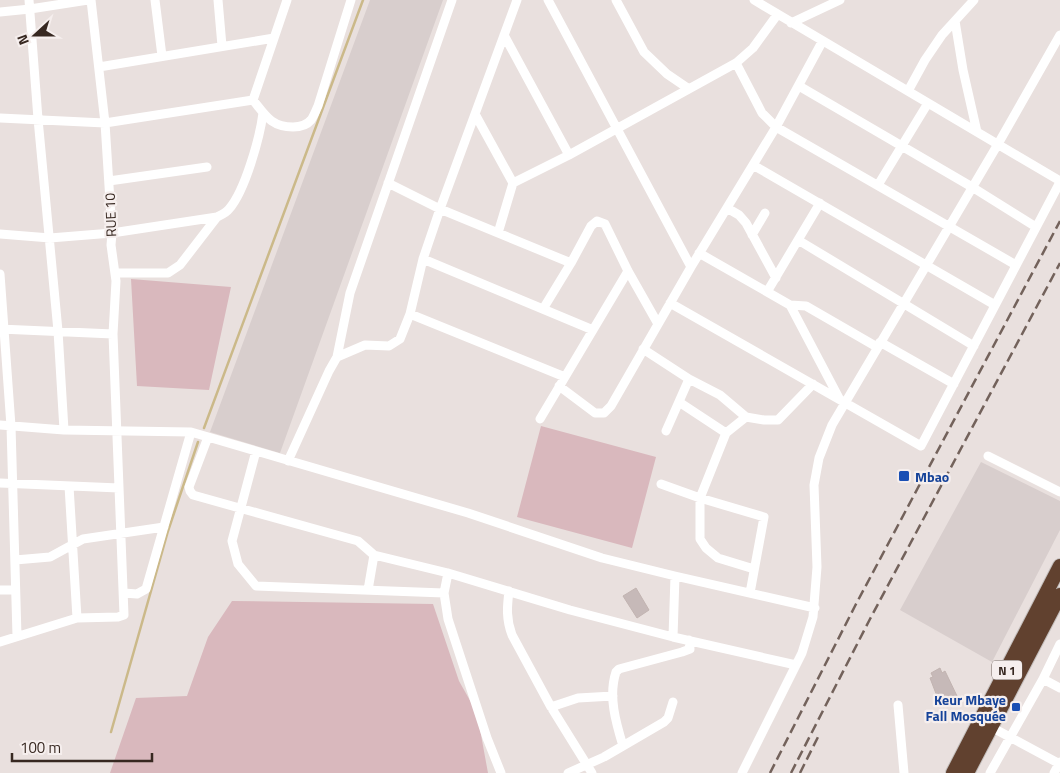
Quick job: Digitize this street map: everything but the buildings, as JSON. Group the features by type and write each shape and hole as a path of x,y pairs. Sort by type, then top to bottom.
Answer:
{"highway":[{"name":"N 1","path":"953,773 1060,566"},
{"name":"N 1","path":"967,773 1060,595"}],"street":[{"path":"0,12 30,5 89,0"},
{"name":"RUE 10","path":"77,618 118,617 124,615 113,334 116,281 111,245 112,233 105,123 89,0"},
{"path":"156,0 162,56"},
{"path":"218,0 222,46"},
{"path":"252,100 287,0"},
{"path":"252,100 268,119 277,125 285,127 304,126 311,120 318,106 351,0"},
{"path":"288,461 337,357 350,293 452,0"},
{"path":"337,357 365,345 389,346 400,339 410,314 423,259 440,209 517,0"},
{"path":"548,0 691,267"},
{"path":"616,0 644,52 667,74 689,89"},
{"path":"670,304 921,446 1060,181 822,42 754,0"},
{"path":"791,23 840,0"},
{"path":"908,91 925,60 942,35 974,0"},
{"path":"30,5 38,120 58,331 64,430"},
{"path":"513,183 736,63 753,48 777,15"},
{"path":"955,21 963,70 977,132"},
{"path":"504,35 569,154"},
{"path":"742,773 796,665 808,635 815,608 817,566 814,485 819,458 842,400 879,345 1060,35"},
{"path":"99,67 274,38"},
{"path":"559,386 595,413 604,413 611,406 699,253 800,86 822,42"},
{"path":"736,63 762,112 776,127 1016,265"},
{"path":"800,86 972,186 1036,227"},
{"path":"0,118 105,123 252,100"},
{"path":"878,185 928,103"},
{"path":"0,234 50,238 112,233 216,217 228,210 236,200 255,149 263,113"},
{"path":"475,114 513,183 498,233"},
{"path":"753,165 995,305"},
{"path":"109,181 207,166"},
{"path":"388,183 440,209 571,263"},
{"path":"767,292 820,203"},
{"path":"727,208 739,215 746,223 776,278"},
{"path":"752,235 765,213"},
{"path":"115,273 168,273 174,270 180,265 216,217"},
{"path":"543,309 571,263 590,226 597,221 605,224 628,271 658,324"},
{"path":"798,240 974,346"},
{"path":"699,253 790,305 806,306 954,384"},
{"path":"423,259 593,330"},
{"path":"540,419 628,271"},
{"path":"0,274 2,329 11,426 17,636"},
{"path":"790,305 842,400"},
{"path":"410,314 565,377"},
{"path":"2,329 113,334"},
{"path":"643,349 689,379 720,395 746,417 778,420 813,384"},
{"path":"666,431 689,379"},
{"path":"679,402 726,433"},
{"path":"746,417 726,433 700,498 700,539 706,548 718,558 754,570"},
{"path":"0,426 64,430 191,432 468,513 602,558 815,608"},
{"path":"124,594 137,594 146,588 191,432"},
{"path":"208,437 189,487 193,495 358,541 374,555 448,573 570,610 673,637 796,665"},
{"path":"256,451 232,541 238,564 256,586 444,593"},
{"path":"988,456 1060,492"},
{"path":"0,483 120,488"},
{"path":"661,484 764,517 750,594"},
{"path":"0,642 77,618 69,486"},
{"path":"15,560 50,557 83,539 164,527"},
{"path":"368,590 374,555"},
{"path":"448,573 444,593 448,619 484,729 501,773"},
{"path":"673,637 675,576"},
{"path":"0,590 15,590"},
{"path":"509,591 507,612 508,624 512,635 551,707 592,773"},
{"path":"623,746 615,720 613,696 615,676 619,669 690,649 689,640"},
{"path":"990,773 1011,738 1060,644"},
{"path":"1043,679 1060,688"},
{"path":"551,707 578,698 613,696"},
{"path":"568,773 623,746 664,722 668,718 674,702"},
{"path":"898,705 904,773"},
{"path":"991,727 1060,763 1054,773"}],"shaded area":[{"path":"370,0 443,0 280,453 210,432"},
{"path":"131,279 231,287 209,390 137,386"},
{"path":"541,426 656,457 632,548 517,517"},
{"path":"981,462 1060,501 1060,530 992,662 900,610"},
{"path":"232,601 433,604 459,681 477,713 488,773 110,773 136,698 187,696 208,637"}],"waterway":[{"path":"204,428 363,0"},
{"path":"111,732 168,531 198,442"}],"railway":[{"path":"770,773 855,606 1060,221"},
{"path":"791,773 870,619 1060,263"},
{"path":"800,773 820,733"}],"place":[{"name":"Mbao","path":"904,476"},
{"name":"Keur Mbaye Fall Mosquée","path":"1016,707"}]}
